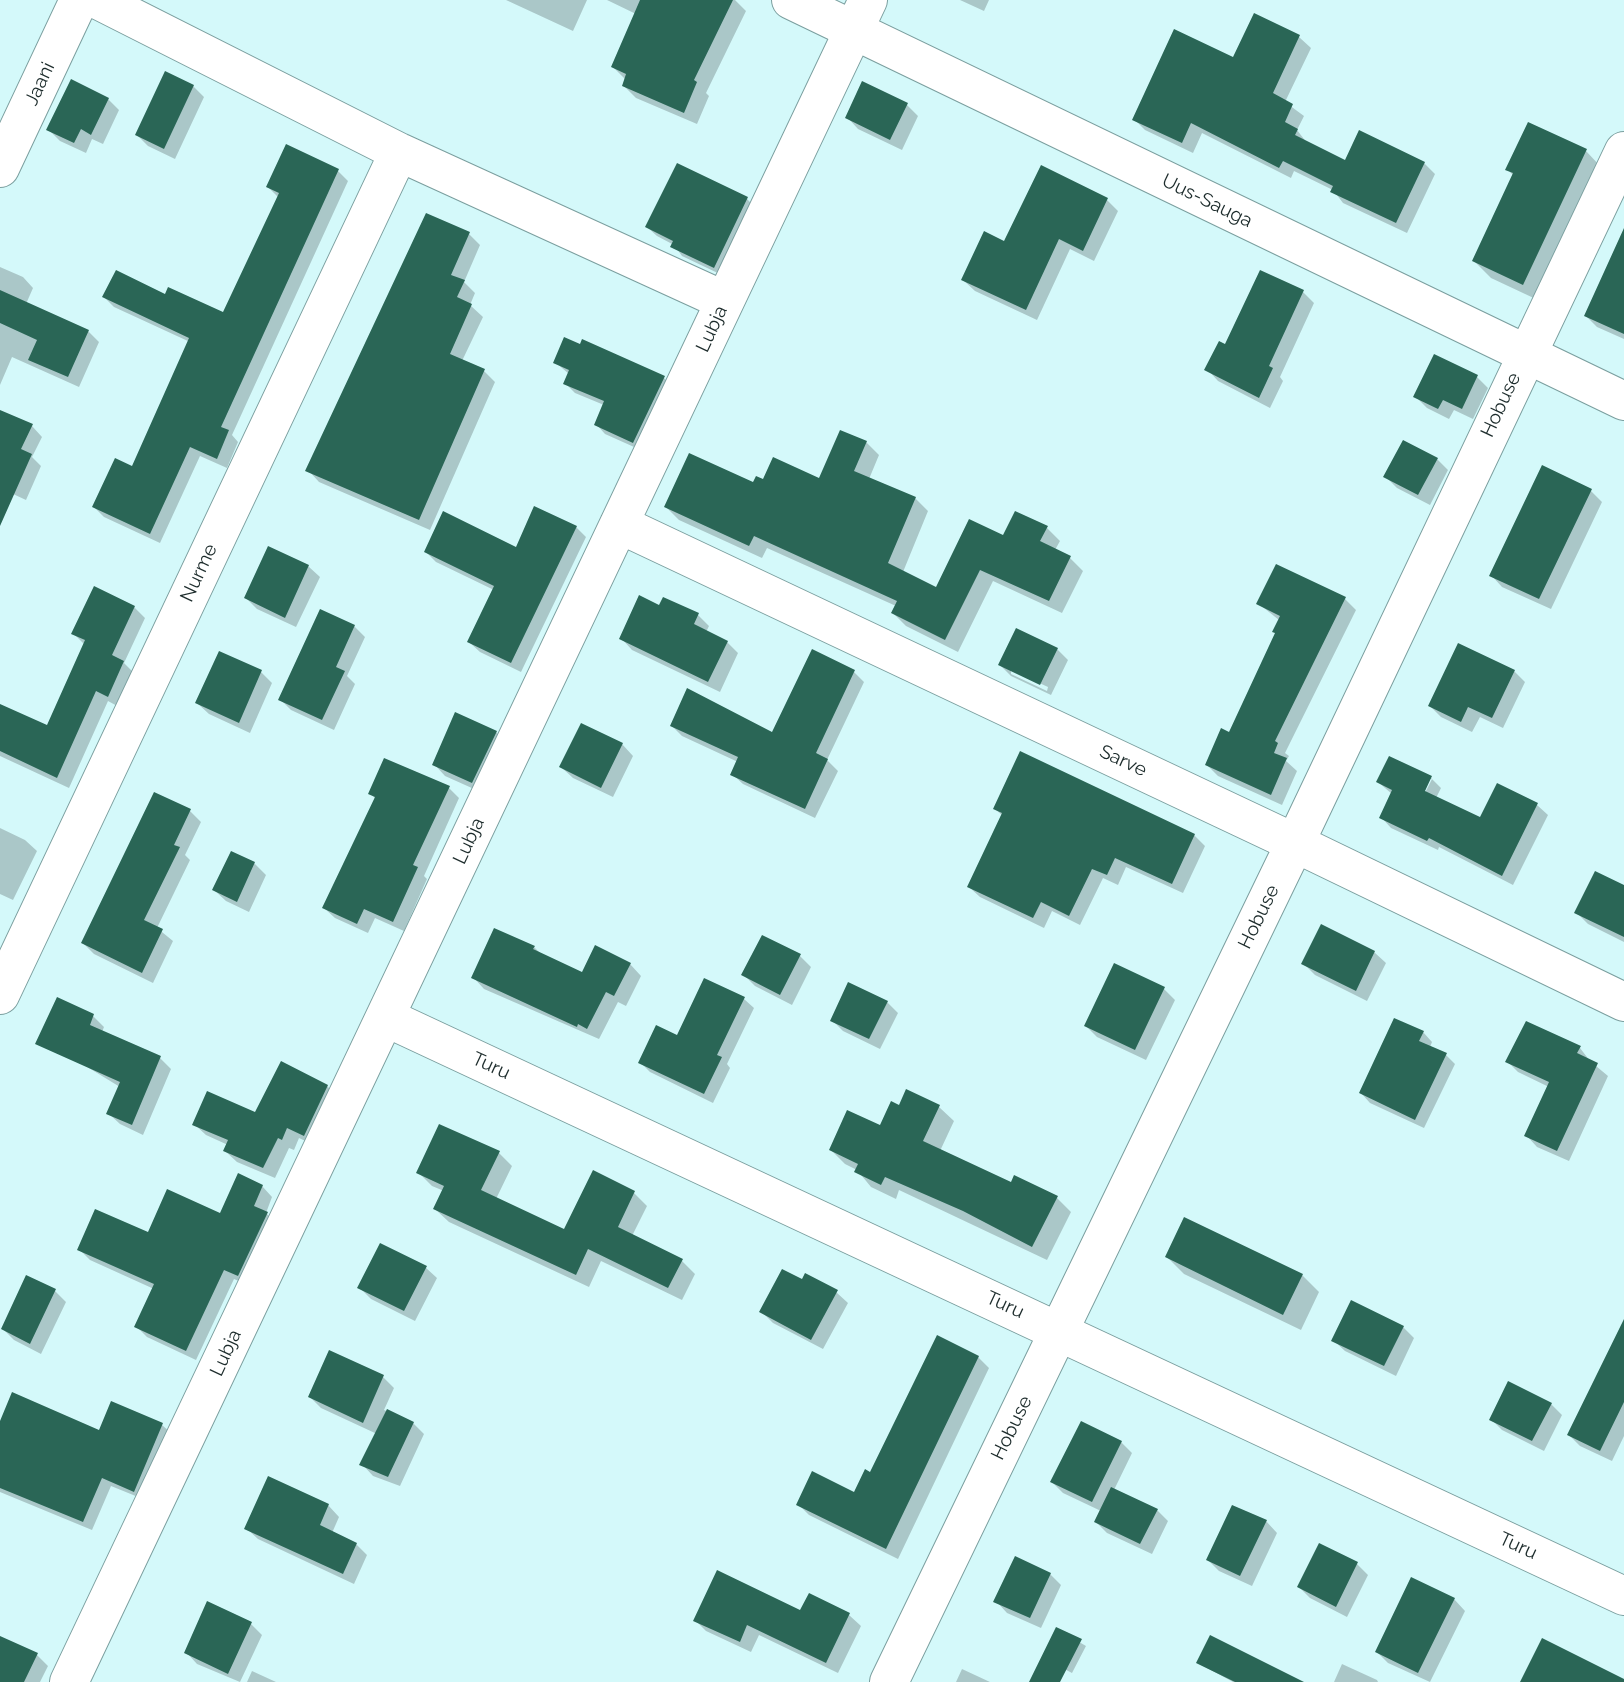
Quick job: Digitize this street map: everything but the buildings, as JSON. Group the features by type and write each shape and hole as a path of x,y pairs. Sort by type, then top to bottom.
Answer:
{"street":[{"name":"Jaani","path":"0,169 79,0"},
{"path":"98,0 399,152 725,302"},
{"name":"Uus-Sauga","path":"791,0 861,15 1525,354 1624,401"},
{"name":"Lubja","path":"69,1682 861,15"},
{"name":"Hobuse","path":"889,1682 1295,843 1624,150"},
{"name":"Nurme","path":"0,995 399,152"},
{"name":"Sarve","path":"620,524 1295,843 1624,1002"},
{"name":"Turu","path":"385,1017 1624,1596"}]}
